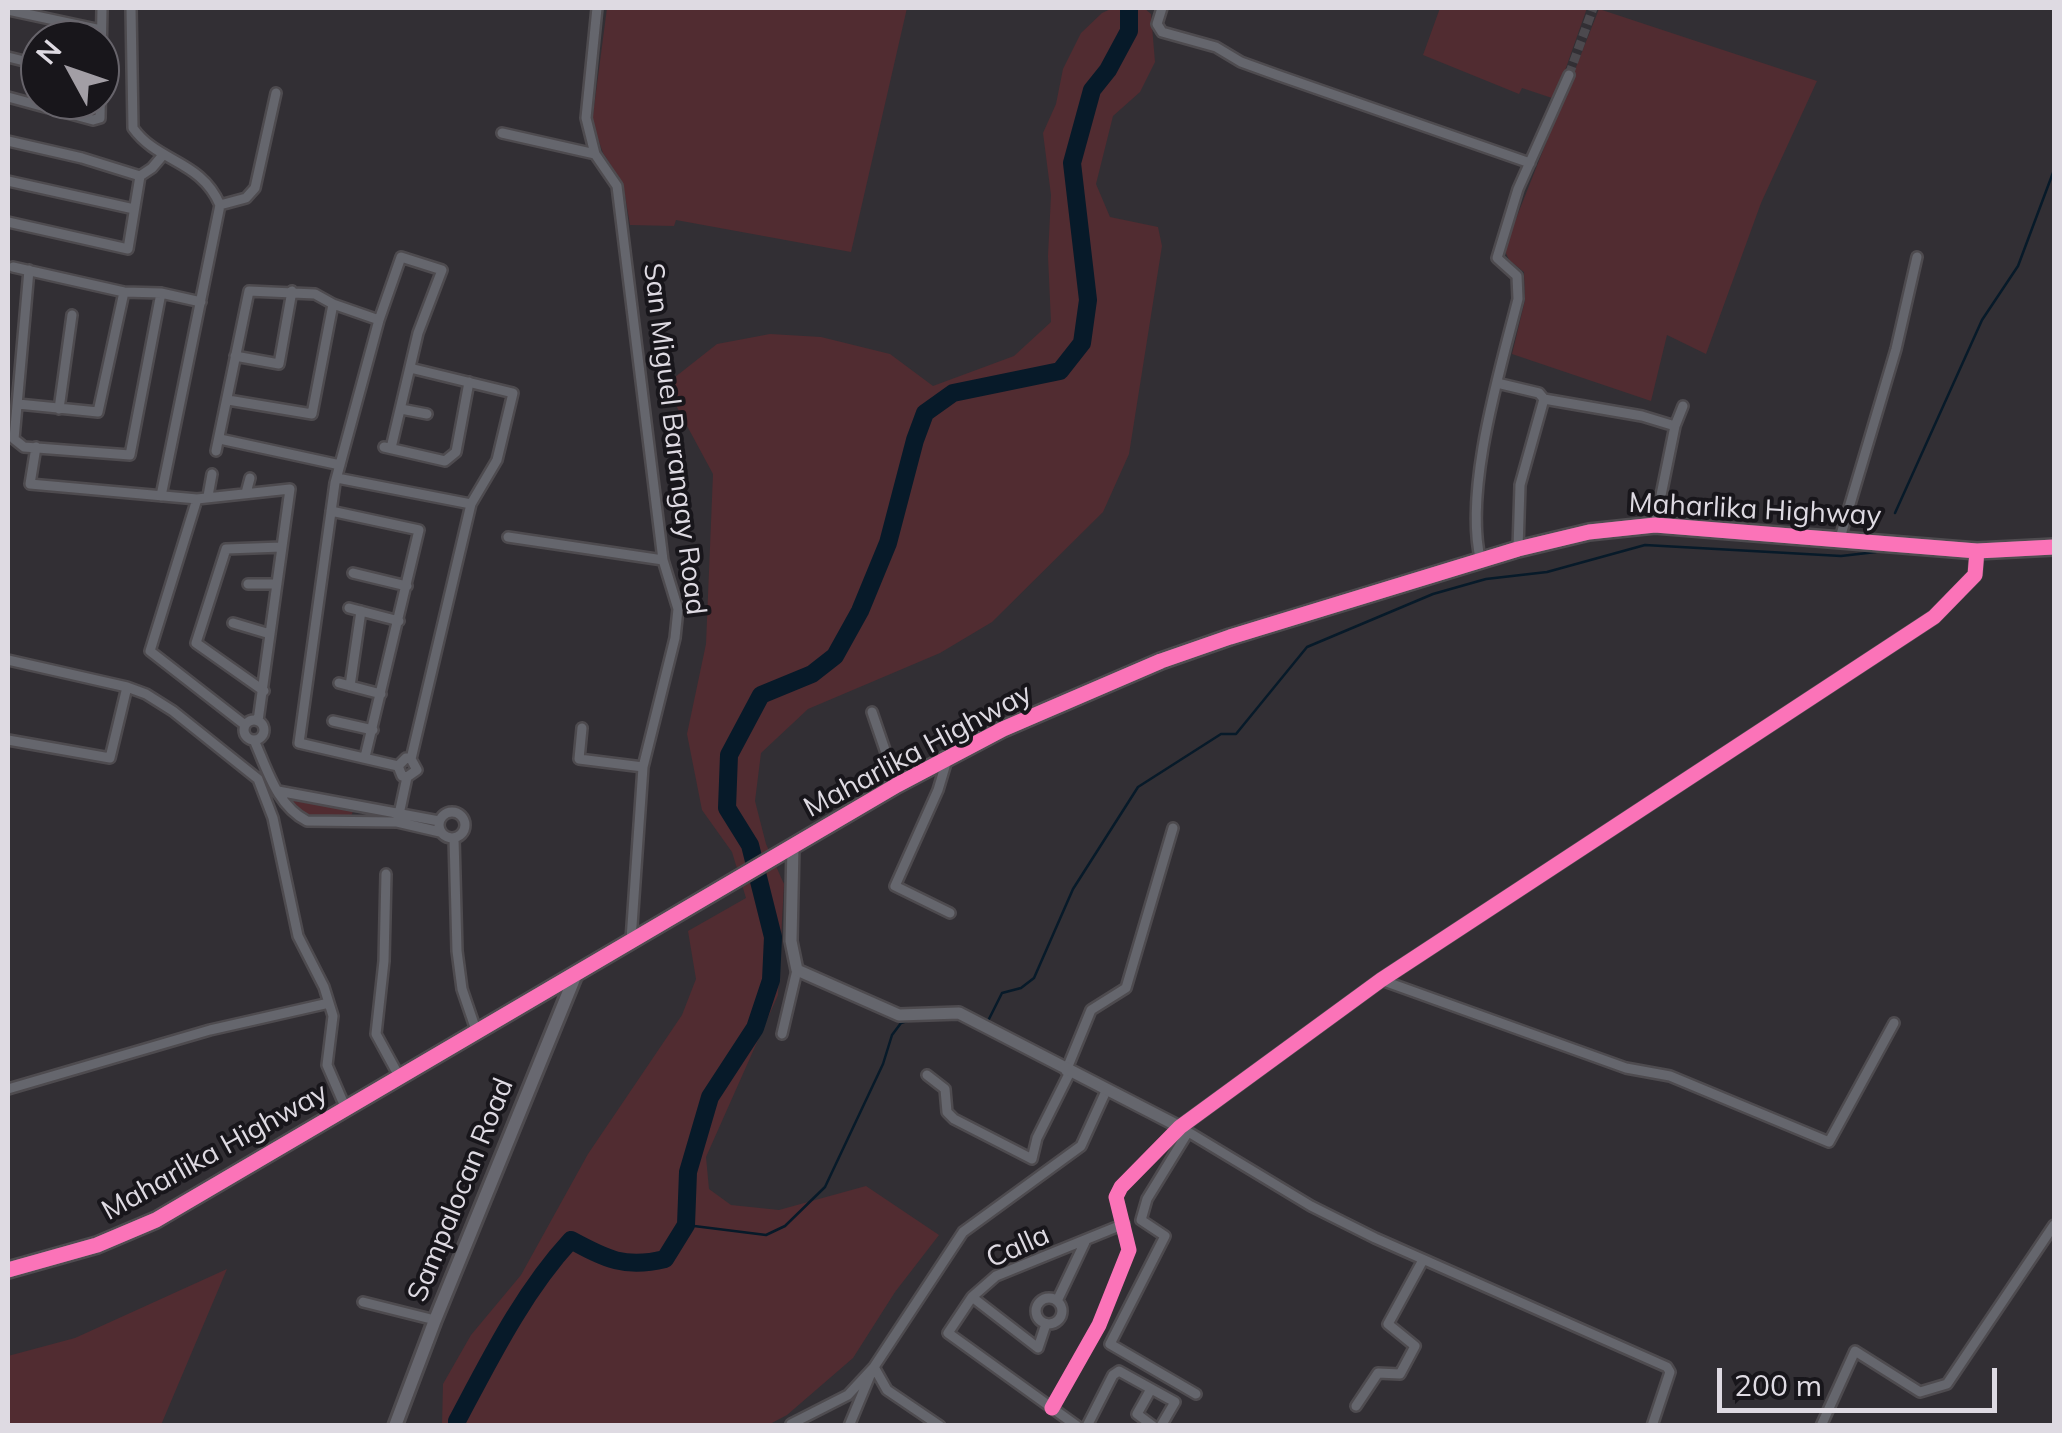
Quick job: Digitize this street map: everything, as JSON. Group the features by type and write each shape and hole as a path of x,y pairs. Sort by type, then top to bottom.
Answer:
{"highway":[{"name":"Maharlika Highway","path":"8,1270 96,1245 156,1220 898,785 1003,729 1230,636 1518,549 1588,532 1655,525 1977,550 2054,547"}],"main road":[{"name":"Sampalocan Road","path":"395,1426 576,974"}],"street":[{"path":"131,8 130,89 134,128 140,138 164,155 202,176 220,205 161,496"},
{"name":"San Miguel Barangay Road","path":"597,8 586,118 595,154 618,186 662,560 678,609 675,638 643,766 631,940"},
{"path":"1162,8 1158,24 1162,32 1216,47 1277,75 1530,163"},
{"path":"8,10 54,20"},
{"path":"1480,562 1475,540 1476,490 1518,299 1517,276 1496,258 1518,190 1569,76"},
{"path":"220,205 246,198 255,188 276,92"},
{"path":"502,133 595,154"},
{"path":"8,141 140,176"},
{"path":"8,222 128,249 140,176 164,155"},
{"path":"8,181 134,209"},
{"path":"398,766 299,743 337,478 379,320 401,257 442,270 418,334 388,448 445,461 456,452 469,382"},
{"path":"1840,538 1896,349 1917,257"},
{"path":"14,267 124,292 161,293 201,302"},
{"path":"29,270 14,439 24,447 130,454 161,293"},
{"path":"216,450 249,291 315,294 379,320"},
{"path":"235,356 278,364 292,291"},
{"path":"18,404 98,412 124,292"},
{"path":"228,400 312,414 333,304"},
{"path":"60,409 72,315"},
{"path":"398,818 407,778 417,770 411,758 471,504 497,460 513,394 410,368"},
{"path":"1497,384 1539,393 1544,399 1642,416 1675,426"},
{"path":"1518,549 1520,485 1544,399"},
{"path":"1655,525 1675,426 1683,406"},
{"path":"401,409 427,414"},
{"path":"220,439 340,465"},
{"path":"36,447 30,484 202,498 290,490 258,721 264,730 254,740"},
{"path":"212,474 150,651 245,726"},
{"path":"246,492 250,478"},
{"path":"337,478 471,504"},
{"path":"331,511 419,530 366,757"},
{"path":"508,537 662,560"},
{"path":"264,691 196,644 226,549 282,547"},
{"path":"1077,1426 1052,1408 1099,1325 1129,1250 1116,1196 1121,1186 1184,1130 1382,980 1934,618 1976,575 1977,550"},
{"path":"353,573 407,586"},
{"path":"248,584 277,584"},
{"path":"349,608 398,621"},
{"path":"361,611 345,685 382,694"},
{"path":"233,623 270,634"},
{"path":"8,660 128,686 172,712 258,778 273,818 298,936 333,1016 328,1065 346,1109"},
{"path":"8,740 110,758 128,686"},
{"path":"872,712 898,785"},
{"path":"334,720 373,730"},
{"path":"258,721 248,722 245,736 254,740 286,807 307,821 398,818"},
{"path":"582,728 579,759 643,766"},
{"path":"398,766 411,758"},
{"path":"948,758 896,886 950,913"},
{"path":"398,766 407,778"},
{"path":"278,791 440,826 454,838 457,951 462,990 477,1033"},
{"path":"440,826 449,811 462,815 464,829 454,838"},
{"path":"927,1074 945,1089 947,1112 954,1119 1032,1159 1092,1010 1126,988 1173,828"},
{"path":"782,1034 798,970 791,941 789,849"},
{"path":"386,874 384,961 376,1034 400,1078"},
{"path":"798,970 899,1014 959,1013 1184,1130 1311,1206 1667,1367 1670,1372 1652,1426"},
{"path":"1382,980 1626,1068 1670,1076 1829,1142 1894,1022"},
{"path":"8,1089 210,1030 329,1003"},
{"path":"791,1425 848,1395 874,1366 963,1232 1080,1146 1106,1091"},
{"path":"1184,1130 1141,1220 1165,1236 1110,1344 1196,1394"},
{"name":"Calla","path":"1052,1408 948,1333 972,1297 996,1276 1124,1224"},
{"path":"1821,1426 1855,1352 1920,1392 1947,1384 2054,1225"},
{"path":"1057,1301 1085,1242"},
{"path":"1356,1406 1378,1373 1400,1374 1413,1353 1415,1346 1388,1324 1424,1260"},
{"path":"972,1297 1038,1348 1046,1324 1060,1317 1062,1309 1057,1301 1046,1299 1037,1307 1039,1320 1046,1324"},
{"path":"363,1302 435,1320"},
{"path":"848,1426 874,1366"},
{"path":"874,1366 886,1390 940,1426"},
{"path":"1086,1426 1116,1372 1123,1372 1175,1402 1162,1426"},
{"path":"1151,1389 1137,1414 1153,1426"}],"shaded area":[{"path":"607,8 907,8 851,252 676,220 674,226 630,225 623,184 603,153 592,122"},
{"path":"1113,8 1144,8 1151,14 1155,62 1140,92 1113,116 1096,184 1110,217 1158,227 1162,246 1129,454 1103,512 992,622 940,653 808,709 761,753 755,801 766,844 784,884 778,995 706,1157 709,1189 731,1205 779,1210 866,1186 939,1235 895,1292 853,1358 787,1415 768,1425 442,1426 443,1384 471,1335 521,1275 588,1154 682,1015 696,979 688,931 746,898 732,852 702,810 687,734 706,644 713,474 665,385 717,344 770,334 821,337 890,354 933,386 1014,356 1051,322 1051,195 1043,133 1056,104 1063,69 1081,33"},
{"path":"1440,8 1587,8 1555,99 1522,88 1519,94 1423,55"},
{"path":"1599,9 1817,81 1761,203 1706,354 1667,335 1651,401 1512,354 1525,300 1524,272 1509,260 1504,249"},
{"path":"292,795 353,811 350,820 307,816 288,798"},
{"path":"227,1269 161,1425 8,1425 8,1356 75,1338"}],"waterway":[{"path":"457,1426 508,1327 571,1240 616,1260 651,1262 665,1259 686,1225 688,1172 710,1097 755,1028 771,980 773,937 750,845 727,808 729,755 761,695 812,674 835,656 860,611 888,543 925,413 953,393 1060,371 1082,343 1088,300 1072,163 1092,90 1129,31 1129,8"},
{"path":"1895,513 1982,320 2018,266 2054,170"},
{"path":"987,1023 1002,993 1021,988 1034,978 1073,889 1138,787 1221,734 1236,734 1307,647 1433,594 1486,579 1547,572 1645,545 1841,556 1876,552"},
{"path":"686,1225 766,1235 785,1226 825,1187 883,1064 892,1035 901,1023 910,1020"}],"tunnel":[{"path":"1569,75 1593,8"}],"cycle path":[{"path":"8,1270 97,1245 156,1220 897,785 1003,729 1161,661 1518,549 1589,532 1655,525 1977,551 2054,547"},
{"path":"1052,1408 1099,1325 1129,1250 1116,1197 1121,1187 1180,1127 1381,980 1934,617 1975,575 1977,551"}]}
